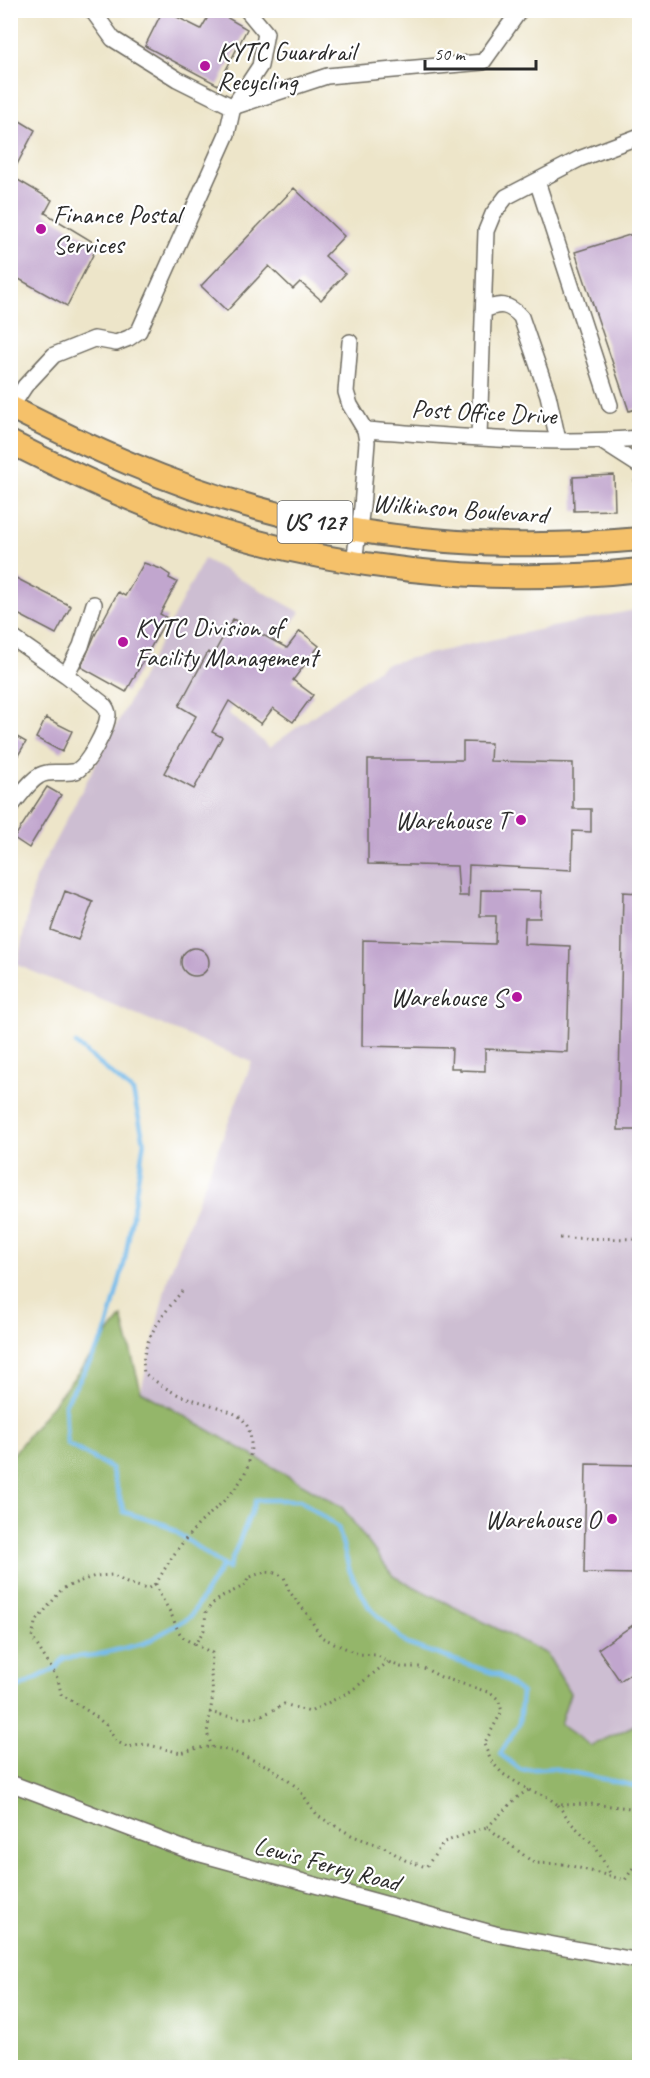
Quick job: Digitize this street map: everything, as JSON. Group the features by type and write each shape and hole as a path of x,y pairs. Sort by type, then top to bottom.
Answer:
{"highway":[{"name":"Wilkinson Boulevard","path":"11,408 97,450 174,481 262,510 357,530 411,538 489,544 568,544 639,539"},
{"name":"US 127","path":"10,442 92,482 185,520 271,545 354,561 423,570 501,576 572,575 639,570"}],"street":[{"path":"92,10 113,39 177,79 233,106 327,76 483,62 520,10"},
{"path":"11,408 25,386 54,355 94,339 116,343 139,331 227,134 233,106 260,66 267,33 247,10"},
{"path":"479,437 486,231 493,214 506,197 579,159 639,136"},
{"path":"537,181 609,405"},
{"path":"483,311 501,304 512,308 521,317 548,395 558,440"},
{"path":"350,342 346,392 356,417 365,430 367,442 365,477 354,561"},
{"name":"Post Office Drive","path":"365,430 558,440 601,441 639,438"},
{"path":"601,441 637,472"},
{"path":"66,675 81,646 94,604"},
{"path":"10,636 66,675 106,707 108,715 99,739 83,766 75,771 45,773 38,776 10,807"},
{"name":"Lewis Ferry Road","path":"10,1783 190,1851 495,1934 639,1961"}],"path":[{"path":"637,472 639,523"},
{"path":"560,1238 639,1239"},
{"path":"182,1291 153,1329 143,1364 144,1373 179,1395 226,1410 242,1418 251,1434 251,1455 247,1471 222,1504 190,1533 169,1560 156,1584 147,1589 127,1584 112,1575 95,1576 62,1589 35,1623 32,1637 58,1679 62,1694 106,1725 116,1741 127,1747 145,1744 181,1753 197,1748 212,1747 231,1751 270,1767 298,1788 318,1816 353,1836 384,1847 405,1860 426,1867 444,1842 487,1827 520,1793 529,1790"},
{"path":"195,1644 204,1630 206,1612 212,1604 246,1585 248,1578 274,1571 284,1577 289,1591 308,1614 321,1637 358,1654 376,1655 401,1667 422,1667 441,1677 491,1694 498,1700 502,1711 484,1744 491,1761 503,1774 529,1790 546,1796 558,1805 572,1824 595,1846 612,1877"},
{"path":"156,1584 159,1596 185,1640 212,1653 213,1695 207,1733 212,1747"},
{"path":"209,1712 242,1720 264,1716 284,1704 310,1712 351,1691 388,1662"},
{"path":"558,1805 591,1804 639,1809"},
{"path":"487,1827 534,1863 564,1864 625,1881 639,1862"}],"shaded area":[{"path":"204,559 300,612 228,713 270,747 385,664 639,609 639,1723 591,1746 560,1724 570,1693 547,1654 393,1576 342,1507 141,1391 168,1277 252,1062 17,965 35,879"}],"green space":[{"path":"122,1317 141,1391 342,1507 393,1576 547,1654 570,1693 560,1724 591,1746 639,1723 639,2067 24,2068 11,2053 11,1457"}],"building":[{"name":"KYTC Guardrail Recycling","path":"163,10 201,29 214,10 247,29 218,85 145,46"},
{"name":"Finance Postal Services","path":"10,115 35,130 11,176 52,200 45,213 98,245 67,306 10,274"},
{"path":"294,188 344,236 325,256 345,274 321,300 300,282 293,289 269,266 227,311 201,286"},
{"path":"639,232 639,408 629,411 575,252"},
{"path":"614,475 615,510 574,511 573,477"},
{"name":"KYTC Division of Facility Management","path":"144,563 161,569 170,575 169,578 177,582 160,614 167,618 126,692 81,667 118,592 125,596"},
{"path":"10,575 71,606 56,634 10,610"},
{"path":"233,619 287,648 300,631 319,646 293,680 313,695 293,722 273,708 261,724 229,701 212,732 222,737 194,789 164,773 196,716 179,706 208,652 213,655"},
{"path":"46,718 72,731 62,752 36,738"},
{"path":"10,733 26,742 10,769"},
{"path":"463,742 491,743 490,761 573,763 573,809 591,809 591,832 573,831 572,870 469,865 468,896 459,896 457,866 368,864 368,760 463,760"},
{"path":"47,787 61,795 29,848 14,838"},
{"path":"481,890 541,891 540,918 525,918 524,944 570,946 567,1052 485,1049 485,1071 451,1068 452,1048 362,1046 363,940 495,944 496,916 480,916"},
{"path":"65,891 93,902 78,940 51,930"},
{"path":"623,892 639,893 639,1130 618,1130"},
{"path":"195,948 205,952 209,962 205,972 195,976 185,972 181,962 185,952"},
{"name":"Warehouse O","path":"586,1464 639,1465 639,1574 584,1573"},
{"path":"639,1621 639,1667 620,1681 598,1649"}],"waterway":[{"path":"76,1044 133,1092 144,1141 125,1260 105,1336 65,1404 67,1444 111,1468 124,1512 166,1525 228,1569 256,1500 300,1500 338,1527 350,1572 369,1607 407,1644 499,1675 522,1693 519,1724 500,1754 521,1770 552,1768 640,1787"},
{"path":"10,1692 56,1668 64,1658 96,1655 145,1643 190,1617 223,1565"}],"place":[{"name":"KYTC Guardrail Recycling","path":"205,66"},
{"name":"Finance Postal Services","path":"41,229"},
{"name":"KYTC Division of Facility Management","path":"123,642"},
{"name":"Warehouse T","path":"521,820"},
{"name":"Warehouse S","path":"517,997"},
{"name":"Warehouse O","path":"612,1519"}]}
